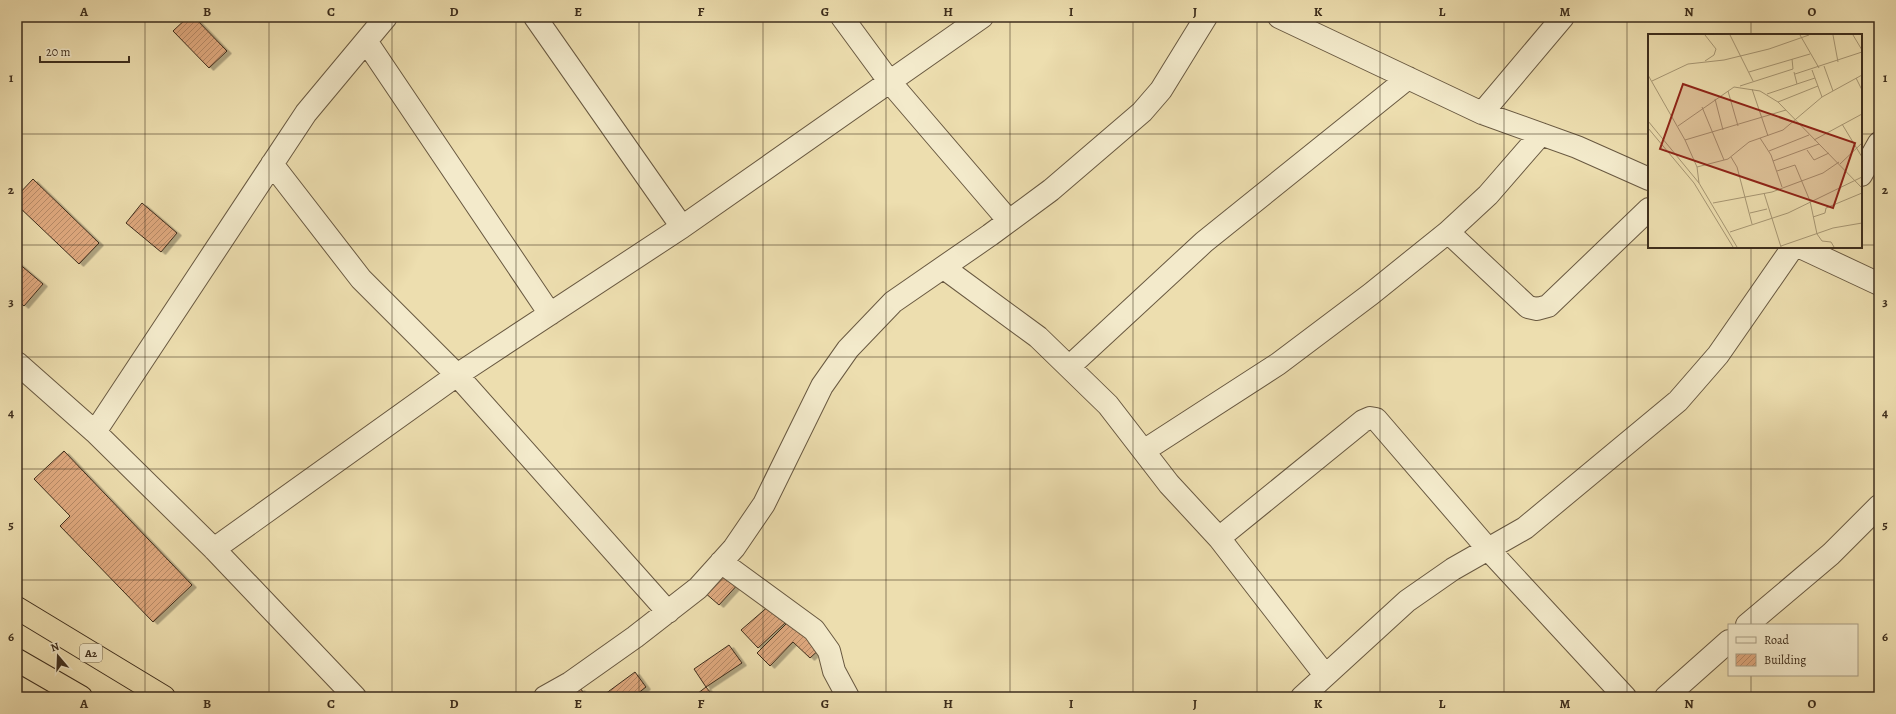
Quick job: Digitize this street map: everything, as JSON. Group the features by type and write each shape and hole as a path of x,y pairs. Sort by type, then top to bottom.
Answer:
{"highway":[{"name":"A2","path":"17,608 164,697"},
{"path":"17,660 81,697"}],"street":[{"path":"95,432 306,113 386,17"},
{"path":"535,17 682,227"},
{"path":"842,17 889,81 1009,222"},
{"path":"214,549 457,375 682,227 982,17"},
{"path":"545,697 570,683 635,637 698,588 734,548 764,504 822,386 848,349 893,302 1009,222 1051,190 1142,112 1162,90 1206,17"},
{"path":"1279,17 1482,113 1577,146 1648,179"},
{"path":"1482,113 1563,17"},
{"path":"366,41 550,314"},
{"path":"1070,366 1204,242 1408,78"},
{"path":"1145,450 1278,364 1371,294 1448,232 1488,195 1541,134"},
{"path":"1862,173 1879,143"},
{"path":"272,164 361,279 457,375 668,612"},
{"path":"1448,232 1528,307 1536,309 1548,306 1648,210"},
{"path":"1302,697 1407,601 1453,569 1525,528 1678,401 1718,355 1792,248"},
{"path":"1812,250 1879,284"},
{"path":"944,268 1038,336 1108,405 1145,450 1169,484 1219,538 1325,675"},
{"path":"17,363 95,432 214,549 355,697"},
{"path":"1219,538 1363,421 1370,418 1376,420 1488,549 1626,697"},
{"path":"1749,624 1831,554 1879,506"},
{"path":"721,562 814,630 829,651 834,671 848,697"},
{"path":"1666,697 1728,642"}],"building":[{"path":"188,17 194,17 227,51 209,68 173,31"},
{"path":"33,179 99,243 79,264 17,205 17,196"},
{"path":"142,203 177,233 161,252 126,223"},
{"path":"17,262 43,284 24,306 17,300"},
{"path":"64,451 192,585 153,622 60,526 70,516 34,479"},
{"path":"726,569 740,582 719,605 704,592"},
{"path":"770,605 786,622 758,648 741,630"},
{"path":"792,618 822,647 810,658 793,642 770,666 757,653"},
{"path":"729,645 742,663 706,687 694,669"},
{"path":"635,672 646,687 633,697 601,697"},
{"path":"706,687 714,697 693,697"},
{"path":"580,688 587,697 568,697"}]}
